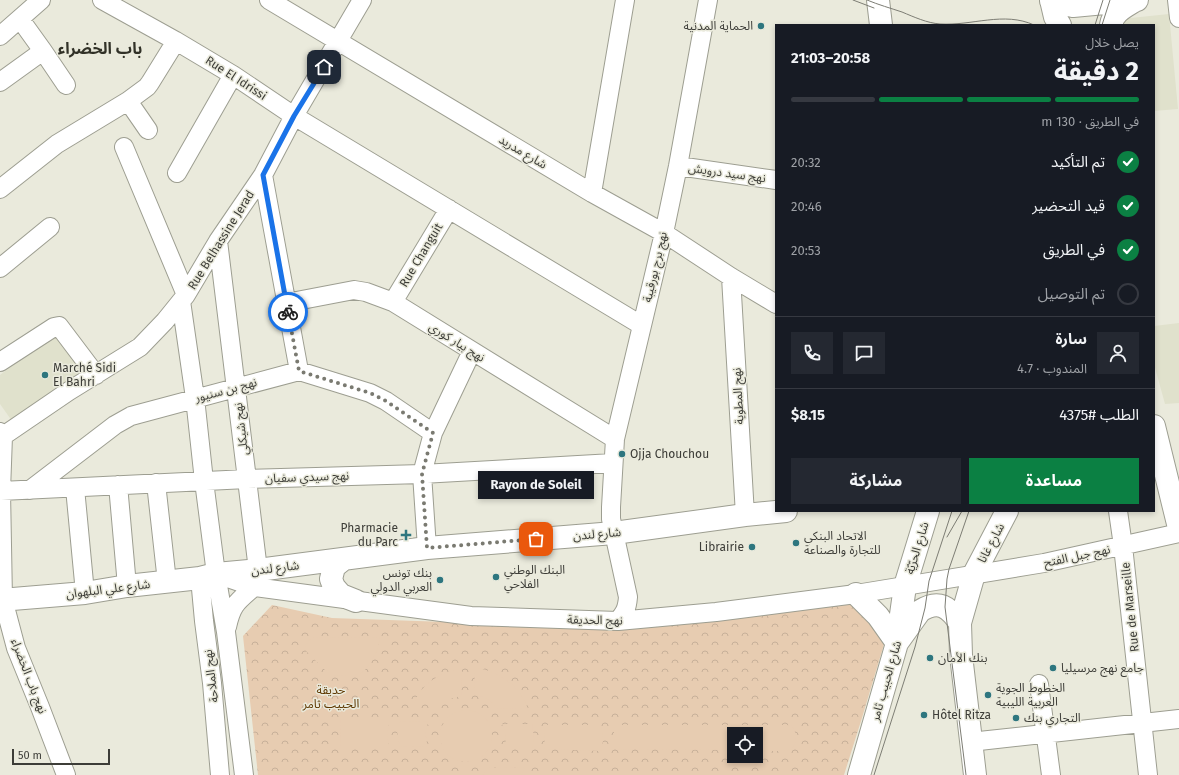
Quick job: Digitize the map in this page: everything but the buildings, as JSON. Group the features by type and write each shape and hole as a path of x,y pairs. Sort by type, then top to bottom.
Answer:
{"main road":[{"path":"878,0 881,24"},
{"path":"1054,8 1136,0"},
{"path":"1111,24 1112,19 1121,9 1136,0"},
{"path":"1155,429 1165,458 1179,528"},
{"name":"شارع لندن","path":"208,576 256,579 344,559 427,548 614,534 778,512"},
{"name":"شارع الحرّيّة","path":"905,586 928,512"},
{"name":"شارع غانا","path":"974,775 960,623 974,574 1006,512"},
{"path":"344,559 334,567 330,579 334,587 341,595 356,601"},
{"name":"شارع علي البلهوان","path":"2,600 85,593 208,576"},
{"name":"شارع الحبيب ثامر","path":"859,775 898,643 905,586"},
{"path":"856,594 878,616 898,643 920,611 934,605 946,607 952,612 960,623"}],"street":[{"path":"0,36 41,0"},
{"name":"Rue El Idrissi","path":"102,0 233,75 294,116 641,325"},
{"name":"شارع مدريد","path":"269,0 592,193 664,233 731,277 775,303"},
{"name":"Rue Belhassine Jerad","path":"1,434 140,347 165,321 184,298 218,241 263,175 294,116 362,0"},
{"path":"592,193 625,0"},
{"name":"نهج برج بورقيبة","path":"618,621 625,612 628,597 612,523 611,508 615,439 664,233 678,166 708,0"},
{"path":"1177,0 1179,18"},
{"path":"20,19 66,85"},
{"path":"0,190 57,144 128,101 147,87 176,41"},
{"path":"0,82 43,51"},
{"path":"177,173 233,75"},
{"path":"128,101 148,130"},
{"path":"124,147 184,298 204,481 208,576 226,632 244,775"},
{"name":"نهج سيد درويش","path":"678,166 775,180"},
{"path":"263,175 299,371 370,393 386,401 433,433"},
{"name":"Rue Changuit","path":"393,302 448,209"},
{"path":"0,268 50,227"},
{"name":"نهج شيكلي","path":"218,241 247,479 256,579"},
{"name":"نهج المطوية","path":"731,277 745,516"},
{"name":"نهج بيار كوري","path":"286,303 354,290 366,292 393,302 615,439"},
{"path":"0,362 54,327 59,326 96,375"},
{"path":"427,548 422,474 433,433 472,351"},
{"name":"نهج بن سنيور","path":"30,490 122,420 140,413 299,371"},
{"name":"نهج باب الخضراء","path":"1,434 2,600 16,648 66,775"},
{"name":"نهج سيدي سفيان","path":"1,480 30,490 247,479 422,474 613,463"},
{"path":"156,484 167,582"},
{"path":"118,485 127,586"},
{"path":"74,488 85,593"},
{"name":"Rue de Marseille","path":"1118,512 1148,775"},
{"name":"نهج جبل الفتح","path":"974,574 1044,563 1179,533"},
{"name":"نهج الحديقة","path":"256,579 356,601 471,616 618,621 716,612 856,594 974,574"},
{"name":"نهج الملاحة","path":"208,576 204,621 212,683 220,775"},
{"path":"226,632 229,618 235,604 256,579"},
{"path":"1039,684 1050,775"},
{"path":"970,742 1179,719"}],"shaded area":[{"path":"1169,14 1178,109 1155,111 1155,24 1120,24 1121,19"},
{"path":"1179,323 1179,403 1165,404 1155,368 1155,326"},
{"name":"Marché Sidi El Bahri","path":"59,329 91,375 12,421 0,404 0,375"}],"green space":[{"name":"حديقة الحبيب ثامر","path":"854,603 885,641 844,775 258,775 243,636 272,605 332,618 618,628"},
{"path":"379,637 377,651 367,668 357,675 330,675 306,651 305,646 311,638"},
{"path":"475,668 492,672 514,686 525,701 528,709 496,708 487,699 474,695"},
{"path":"455,670 462,670 461,696 449,699 439,704 414,704 420,691 425,686 436,678"},
{"path":"461,710 471,710 485,717 492,731 492,741 485,755 471,762 461,762 451,758 444,751 440,741 440,731 444,721 451,714"},
{"path":"341,720 390,720 388,727 389,746 340,746"},
{"path":"429,721 426,734 428,746 400,747 397,731 400,722"},
{"path":"502,724 532,724 534,737 532,749 504,749 506,736"},
{"path":"544,725 601,725 603,741 601,751 544,749"},
{"path":"614,725 787,725 792,726 796,737 792,749 784,751 763,751 763,727 727,727 727,750 614,749"},
{"path":"525,767 521,775 482,775 488,768"}],"tram line":[{"path":"853,0 874,8"},
{"path":"867,0 921,20 940,24"},
{"path":"1095,24 1103,0"},
{"path":"1102,24 1110,0"},
{"path":"952,24 1000,19 1011,19 1031,24"},
{"path":"940,24 952,24"},
{"path":"874,775 915,647 925,608 929,581 952,512"},
{"path":"947,537 961,512"},
{"path":"966,775 945,607 949,569 969,512"}],"way so far":[{"path":"288,312 299,371 358,388 370,393 386,401 433,433 422,474 427,548 536,539"}],"place":[{"name":"الحماية المدنية","path":"761,26"},
{"name":"Marché Sidi El Bahri","path":"45,375"},
{"name":"Ojja Chouchou","path":"622,454"},
{"name":"Pharmacie du Parc","path":"406,535"},
{"name":"Rayon de Soleil","path":"536,539"},
{"name":"الاتحاد البنكي للتجارة والصناعة","path":"796,543"},
{"name":"Librairie","path":"752,547"},
{"name":"البنك الوطني الفلاحي","path":"496,577"},
{"name":"بنك تونس العربي الدولي","path":"440,580"},
{"name":"بنك الأمان","path":"930,658"},
{"name":"جامع نهج مرسيليا","path":"1053,668"},
{"name":"الخطوط الجوية العربية الليبية","path":"988,695"},
{"name":"Hôtel Ritza","path":"924,715"},
{"name":"التجاري بنك","path":"1016,718"}],"district":[{"name":"باب الخضراء","path":"100,48"}],"route":[{"path":"288,312 263,175 294,116 324,67"}]}
